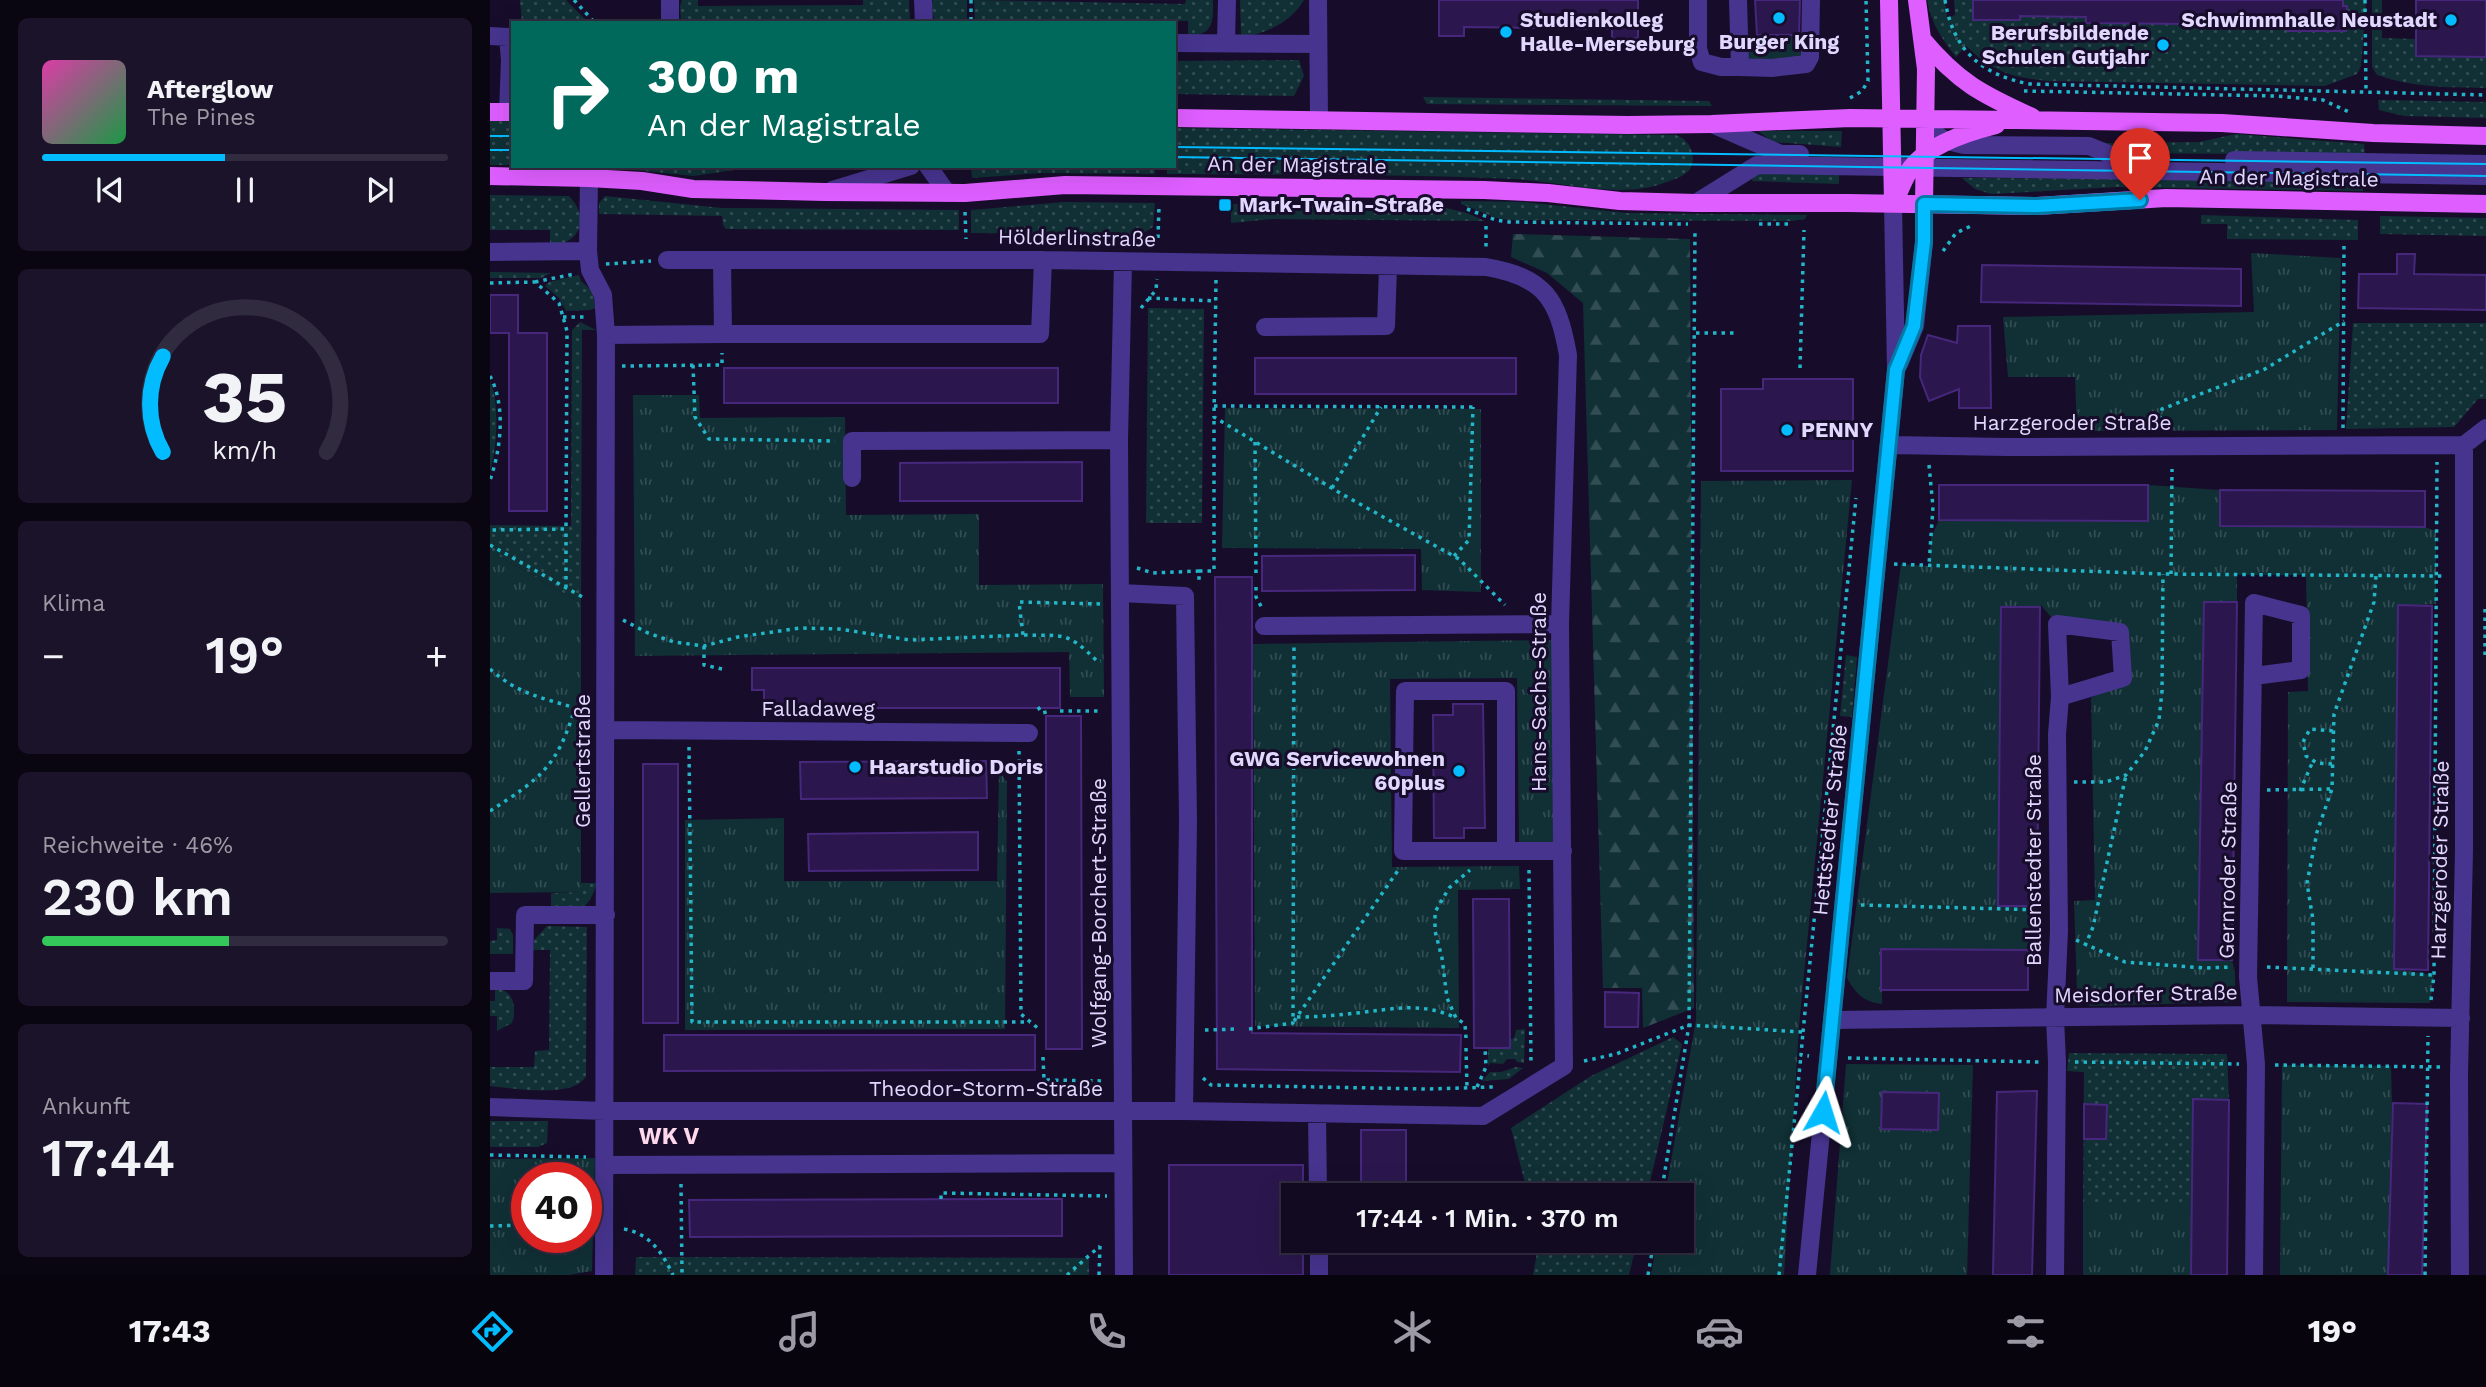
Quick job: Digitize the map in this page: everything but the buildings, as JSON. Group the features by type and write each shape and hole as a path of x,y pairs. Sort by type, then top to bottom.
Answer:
{"main road":[{"path":"1889,0 1893,119 1924,204"},
{"path":"1894,203 1925,119 1926,80 1917,0"},
{"path":"1922,39 1945,65 1966,83 1985,95 2040,120"},
{"path":"1176,118 1712,124 1850,118 2040,120 2222,123 2373,133 2486,136"},
{"path":"1909,163 1947,143 1987,127 2016,120"},
{"name":"An der Magistrale","path":"490,176 642,181 693,189 825,192 947,193 1065,185 1484,190 1548,193 1620,201 1696,203 2037,206 2166,198 2486,204"}],"street":[{"path":"670,0 670,21"},
{"path":"923,0 924,21"},
{"path":"1226,42 1227,0"},
{"path":"1318,0 1319,119"},
{"path":"1698,0 1698,49 1702,62 1721,67 1772,68 1805,64 1811,50 1811,0"},
{"path":"1738,0 1740,66"},
{"path":"490,36 508,37 510,60 504,112"},
{"path":"1176,43 1318,44"},
{"path":"1925,119 1929,128 1947,143 2089,146 2119,158"},
{"path":"1712,124 1781,154 1909,163 2486,176"},
{"path":"1696,203 1757,166 2119,158 2486,164"},
{"path":"825,192 904,168"},
{"path":"929,168 947,193"},
{"name":"Gellertstraße","path":"589,178 590,270 603,295 606,335 604,1275"},
{"name":"Hettstedter Straße","path":"1807,1275 1890,445 1896,370 1894,203"},
{"name":"Hettstedter Straße","path":"1896,370 1914,326 1924,242 1924,204"},
{"path":"490,252 588,251"},
{"name":"Hölderlinstraße","path":"667,260 1043,260 1486,267"},
{"path":"722,260 723,334"},
{"path":"606,335 1040,334 1043,260"},
{"name":"Wolfgang-Borchert-Straße","path":"1123,262 1119,440 1124,1275"},
{"path":"1265,327 1386,326 1388,267"},
{"name":"Hans-Sachs-Straße","path":"1486,267 1520,275 1537,285 1559,313 1568,355 1560,624 1564,1066"},
{"path":"2463,445 2486,428"},
{"path":"852,478 852,441 1119,440"},
{"name":"Harzgeroder Straße","path":"1890,445 2463,445 2464,851 2460,1018 2460,1275"},
{"path":"1120,599 1185,596 1188,821 1184,1111"},
{"name":"Gernroder Straße","path":"2253,676 2301,670 2301,615 2254,603 2249,967 2250,1015 2256,1064 2254,1275"},
{"path":"1264,626 1560,624"},
{"name":"Ballenstedter Straße","path":"2055,1275 2055,1018 2059,931 2057,734 2060,697 2057,624 2120,632 2123,678 2060,697"},
{"path":"1506,851 1506,691 1405,691 1404,851 1506,851 1529,860 1563,850"},
{"name":"Falladaweg","path":"606,730 1024,733"},
{"path":"490,981 524,981 525,915 606,915"},
{"name":"Meisdorfer Straße","path":"1832,1020 2250,1015 2460,1018"},
{"name":"Theodor-Storm-Straße","path":"490,1107 605,1111 1184,1111 1483,1116 1564,1066"},
{"path":"1317,1114 1318,1183"},
{"path":"604,1161 681,1165 1123,1163"},
{"path":"1319,1253 1319,1275"}],"path":[{"path":"574,0 593,21"},
{"path":"971,0 971,21"},
{"path":"1862,92 1869,72 1866,0"},
{"path":"1945,0 1952,27 1964,50 1983,68 2011,81 2030,84 2486,94"},
{"path":"2365,0 2366,92"},
{"path":"2023,91 2299,98 2323,100 2357,117"},
{"path":"1158,239 1159,199"},
{"path":"965,206 966,239"},
{"path":"1462,207 1509,222 1690,224"},
{"path":"1759,224 1795,223"},
{"path":"1943,252 1956,233 1974,225"},
{"path":"1663,1183 1689,1025 1695,230"},
{"path":"1800,368 1804,230"},
{"path":"2343,444 2344,244"},
{"path":"588,251 604,264 667,260"},
{"path":"1140,310 1156,290 1159,262"},
{"path":"1135,556 1137,568 1153,573 1213,571 1217,263"},
{"path":"490,283 535,282 590,270"},
{"path":"535,282 559,303 567,331 566,588"},
{"path":"1148,298 1216,301"},
{"path":"2151,446 2162,409 2265,369 2344,321"},
{"path":"1696,332 1736,333"},
{"path":"606,366 722,365 723,334"},
{"path":"693,365 695,417 709,439 852,441"},
{"path":"490,376 498,393 499,427 499,445 490,480"},
{"path":"1214,406 1475,407 1469,540 1454,556"},
{"path":"1332,488 1381,407"},
{"path":"1214,417 1332,488 1454,556 1523,624"},
{"path":"1255,442 1256,577"},
{"path":"2425,1275 2428,1018 2434,975 2436,445"},
{"path":"1923,446 1930,470 1933,507 1929,566"},
{"path":"2171,574 2172,469"},
{"path":"1779,1275 1856,498"},
{"path":"490,530 566,529"},
{"path":"490,545 648,633 674,642 704,646 738,637 800,628 839,629 910,640 1023,635 1069,637 1079,642 1097,661 1121,663"},
{"path":"1878,564 2164,574 2463,576"},
{"path":"1199,571 1199,585"},
{"path":"2085,946 2093,927 2126,775 2145,751 2159,720 2164,574"},
{"path":"2313,968 2313,920 2307,883 2317,832 2332,789 2334,714 2375,602 2376,576"},
{"path":"1256,587 1256,597"},
{"path":"1023,635 1019,602 1120,599"},
{"path":"1293,1023 1294,625"},
{"path":"704,646 704,665 722,670"},
{"path":"490,669 508,685 522,692 575,708 606,709"},
{"path":"1038,707 1042,713 1050,711"},
{"path":"490,811 544,773 564,742 575,708"},
{"path":"1060,711 1090,711"},
{"path":"2333,764 2313,761 2306,756 2303,743 2310,729 2334,731"},
{"path":"689,731 692,1022 1030,1022"},
{"path":"1024,733 1021,1014 1040,1030"},
{"path":"2300,791 2313,761"},
{"path":"2058,782 2106,782 2126,775"},
{"path":"2252,790 2332,789"},
{"path":"1249,1029 1293,1023 1411,851"},
{"path":"1517,868 1529,860"},
{"path":"1529,860 1532,1044 1529,1068"},
{"path":"1456,1018 1445,989 1443,958 1435,931 1435,912 1449,888 1470,870 1479,868"},
{"path":"1845,904 2059,909"},
{"path":"2059,931 2085,946 2125,962 2205,968 2313,968 2434,975"},
{"path":"1297,1017 1409,1006 1437,1009 1465,1024 1466,1038"},
{"path":"1564,1066 1616,1054 1689,1025 1803,1032"},
{"path":"1213,1030 1238,1029"},
{"path":"1466,1048 1466,1088"},
{"path":"1476,1087 1488,1069 1485,1048"},
{"path":"1801,1055 1828,1058 2460,1067"},
{"path":"1043,1056 1044,1080 1123,1081"},
{"path":"1202,1068 1203,1079 1211,1085 1413,1089 1502,1087"},
{"path":"490,1155 604,1161"},
{"path":"681,1165 681,1275"},
{"path":"941,1199 941,1193 1108,1196 1108,1208"},
{"path":"490,1226 511,1225"},
{"path":"622,1229 641,1233 647,1238 666,1261 673,1275"},
{"path":"1067,1275 1100,1246 1107,1245"},
{"path":"1100,1246 1100,1275"},
{"path":"1648,1275 1652,1253"}],"green space":[{"path":"520,0 566,0 587,21 522,21"},
{"path":"682,0 698,0 698,6 863,5 863,0 909,0 910,20 681,21"},
{"path":"933,0 967,0 967,21 935,21 931,5"},
{"path":"974,0 1185,4 1186,0 1213,0 1213,15 1207,30 1188,36 1188,21 975,21"},
{"path":"1240,0 1304,0 1293,14 1278,25 1244,37 1241,35"},
{"name":"Berufsbildende Schulen Gutjahr","path":"1927,0 1945,0 1947,18 1955,15 1954,0 1973,0 1973,20 2020,16 2086,17 2086,23 2288,25 2288,31 2346,31 2347,6 2343,6 2343,0 2366,0 2361,66 2357,74 2325,86 2047,81 2023,78 2003,72 1985,62 1966,46 1956,57 1938,30"},
{"path":"2372,0 2382,0 2382,38 2416,39 2416,56 2486,57 2486,88 2418,85 2377,75 2372,67"},
{"path":"1747,35 1801,35 1804,54 1801,59 1746,61"},
{"path":"1299,60 1304,76 1294,96 1176,94 1176,61"},
{"path":"1423,97 1709,101 1712,106 1427,104"},
{"path":"2378,100 2486,102 2486,118 2404,116 2379,110"},
{"path":"490,119 511,119 511,165 490,165"},
{"path":"1176,128 1676,135 1688,144 1693,159 1688,172 1677,178 1644,188 1626,190 1470,177 1167,174 1167,168 1176,168"},
{"path":"1758,131 1842,131 1841,147 1773,142"},
{"path":"2236,134 2364,144 2365,155 2129,153 2103,143 2199,142"},
{"path":"613,168 866,168 741,169 694,176"},
{"path":"971,168 1155,169 1155,174 1041,173 972,178"},
{"path":"1755,172 1839,173 1839,184 1752,181"},
{"path":"1962,178 2364,180 2363,191 2118,187 1991,194 1975,189"},
{"path":"490,195 569,196 579,213 579,228 569,240 550,245 550,230 490,230"},
{"path":"605,196 722,208 959,210 959,230 726,229 722,216 599,214 599,203"},
{"path":"1461,201 1524,202 1626,213 1807,215 1805,219 1792,221 1509,220 1461,204"},
{"path":"1064,202 1155,203 1153,227 1140,235 971,233 971,210"},
{"path":"1231,204 1442,207 1485,221 1272,219 1231,223"},
{"path":"2201,215 2358,220 2358,240 2227,239 2227,224 2201,224"},
{"path":"2380,216 2486,218 2486,236 2380,234"},
{"path":"1513,234 1690,239 1694,1008 1643,1028 1642,988 1603,988 1583,303 1547,273 1511,257"},
{"path":"2251,253 2341,258 2337,430 2077,431 2075,377 2008,377 2003,317 2254,312"},
{"path":"490,272 551,273 541,278 490,278"},
{"path":"579,275 581,281 593,292 595,308 566,311 559,298 545,286 549,282"},
{"path":"1148,308 1204,309 1202,523 1146,523"},
{"path":"580,322 596,330 582,330 581,603 490,551 490,525 571,526 572,330"},
{"path":"2353,323 2486,323 2486,399 2478,399 2454,427 2346,429"},
{"path":"490,382 495,401 496,426 490,471"},
{"path":"633,395 699,395 700,418 845,417 846,515 979,514 979,585 1103,584 1104,697 1070,697 1069,652 635,656"},
{"path":"1225,408 1481,409 1481,592 1422,590 1421,549 1222,548"},
{"path":"1852,480 1799,1026 1784,1275 1651,1275 1655,1253 1694,1253 1694,1183 1667,1183 1696,1020 1701,481"},
{"path":"2148,485 2220,490 2220,526 2425,527 2436,531 2436,604 2398,606 2394,969 2434,975 2430,1003 2287,1002 2288,692 2308,691 2306,575 2237,575 2237,602 2204,602 2198,960 2232,960 2235,972 2235,1002 2090,1006 2077,990 2074,901 2095,900 2091,698 2123,678 2116,631 2057,624 2041,605 2001,608 1998,906 2037,906 2028,950 1881,949 1882,1004 1861,996 1847,978 1901,564 1929,566 1931,538 1939,520 2148,521"},
{"path":"490,551 581,603 581,892 490,893"},
{"path":"1554,640 1556,842 1519,842 1517,678 1390,679 1392,867 1519,866 1520,889 1458,890 1459,1028 1255,1026 1253,644"},
{"path":"1846,655 1857,657 1852,717 1840,716"},
{"path":"999,771 1007,782 1005,1029 685,1030 685,820 784,818 784,881 997,881"},
{"path":"581,883 597,883 586,905 576,909 551,908 551,893 581,892"},
{"path":"547,926 587,927 586,1076 570,1088 557,1090 490,1086 490,1067 534,1067 535,1051 549,1050 550,950 533,950 534,940"},
{"path":"497,928 510,929 513,935 513,954 490,954 490,941 497,940"},
{"path":"495,989 506,992 514,1006 512,1023 497,1031 497,1016 490,1016 490,1001 495,1001"},
{"path":"1525,1029 1524,1063 1507,1059 1503,1064 1490,1063 1488,1066 1488,1048 1514,1038 1516,1030"},
{"path":"1673,1037 1682,1044 1650,1183 1525,1183 1511,1128 1591,1076"},
{"path":"2069,1053 2227,1054 2229,1100 2193,1100 2192,1206 2083,1206 2084,1072 2067,1071"},
{"path":"1846,1064 1973,1065 1967,1275 1830,1275"},
{"path":"2282,1065 2391,1066 2388,1275 2280,1275"},
{"path":"1523,1068 1509,1079 1482,1081 1490,1072"},
{"path":"490,1121 548,1121 547,1143 538,1147 490,1147"},
{"path":"595,1158 595,1162 511,1162 511,1253 592,1253 592,1271 569,1275 490,1275 490,1159"},
{"path":"2083,1206 2192,1206 2191,1275 2083,1275"},
{"path":"1537,1253 1634,1253 1629,1275 1533,1275"},
{"path":"636,1257 1089,1258 1089,1275 635,1275"}],"tram line":[{"path":"490,136 511,136"},
{"path":"1176,147 2486,164"},
{"path":"490,150 511,150"},
{"path":"1176,157 2486,176"}],"place":[{"name":"Burger King","path":"1779,18"},
{"name":"Schwimmhalle Neustadt","path":"2451,20"},
{"name":"Studienkolleg Halle-Merseburg","path":"1506,32"},
{"name":"Berufsbildende Schulen Gutjahr","path":"2163,45"},
{"name":"Mark-Twain-Straße","path":"1225,205"},
{"name":"PENNY","path":"1787,430"},
{"name":"Haarstudio Doris","path":"855,767"},
{"name":"GWG Servicewohnen 60plus","path":"1459,771"}],"district":[{"name":"WK V","path":"669,1136"}],"route":[{"path":"1823,1112 1896,370 1914,326 1924,242 1924,204 2037,206 2140,200"}]}
